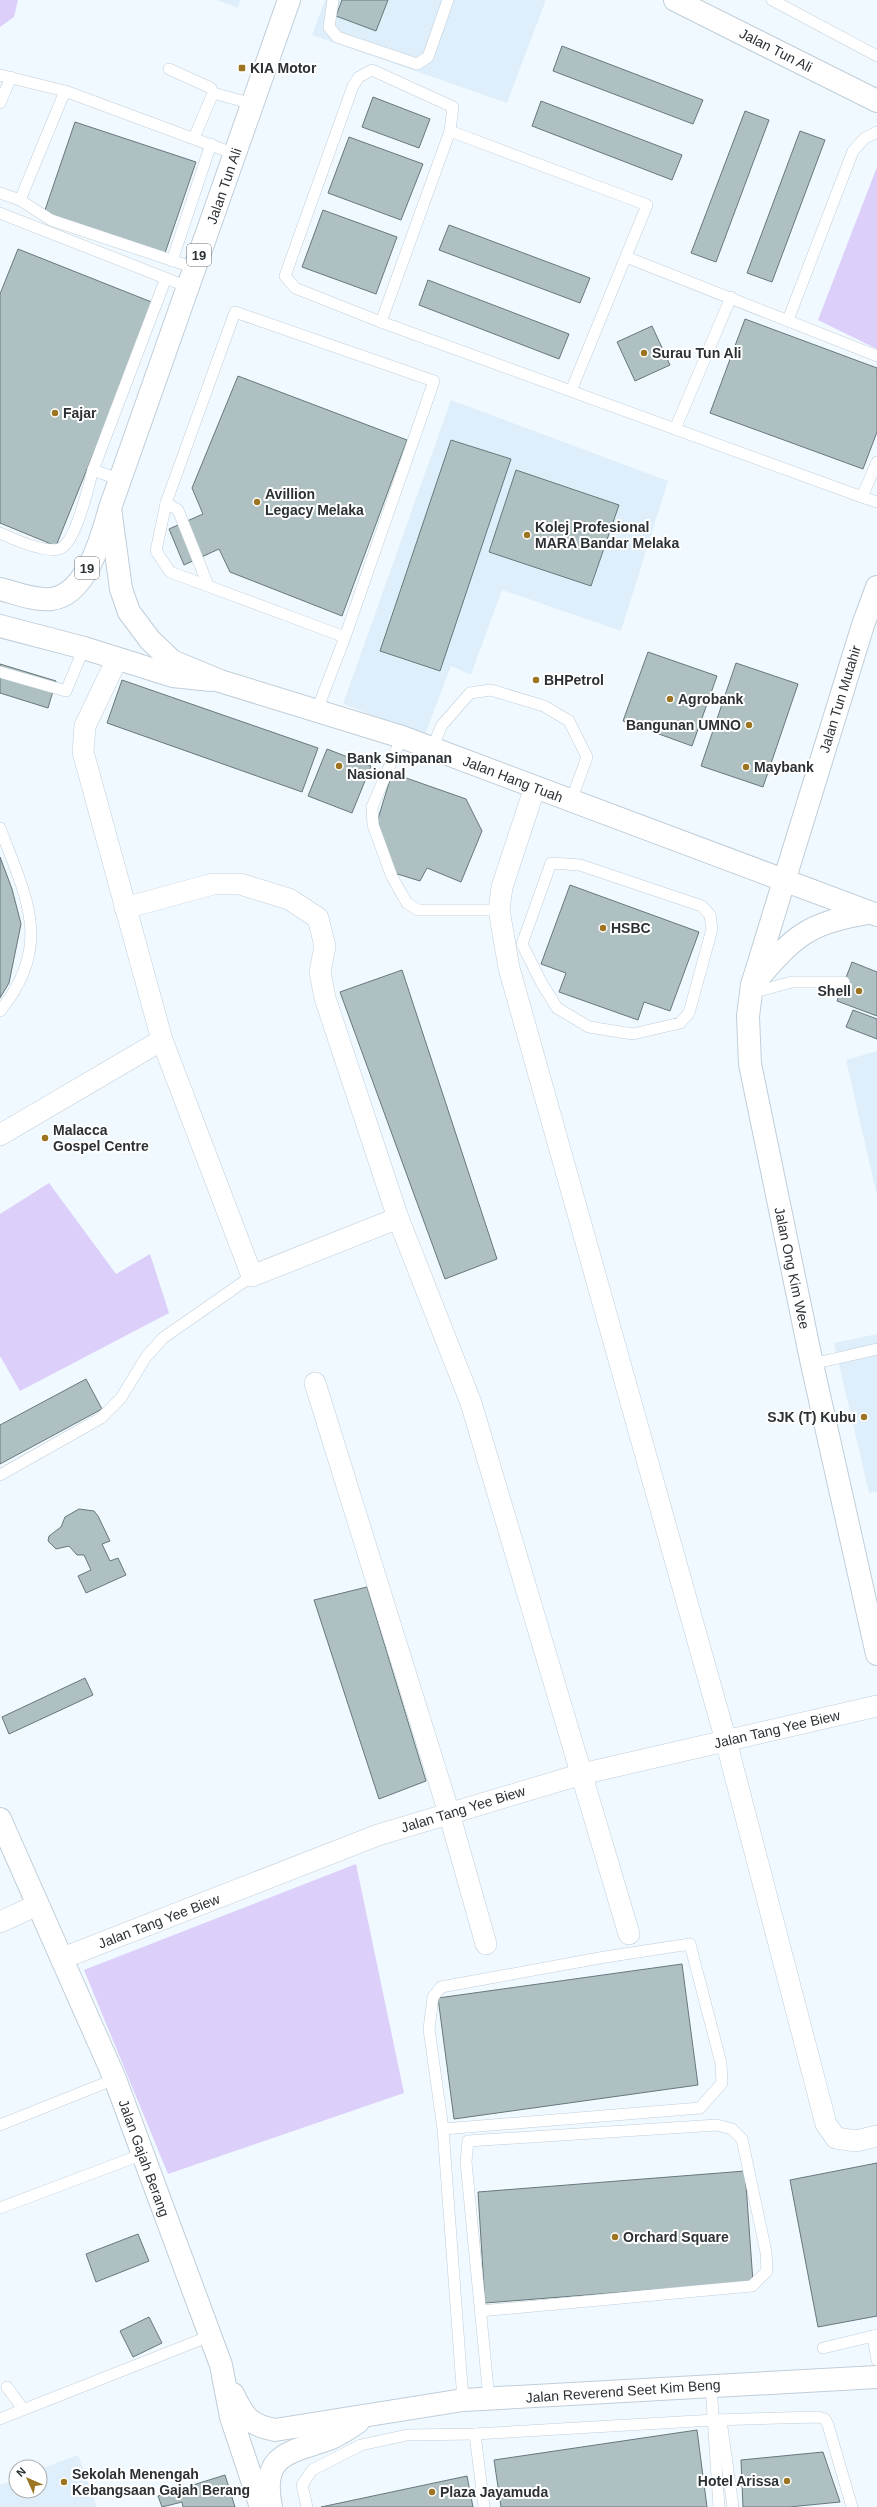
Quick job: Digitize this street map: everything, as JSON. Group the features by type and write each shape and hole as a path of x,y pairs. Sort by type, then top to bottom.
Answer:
{"main road":[{"name":"Jalan Tun Ali","path":"676,0 877,101"},
{"name":"Jalan Tun Ali","path":"110,508 289,1"},
{"name":"19","path":"0,589 52,599 66,593 80,582 99,546 110,508"},
{"name":"Jalan Hang Tuah","path":"110,508 121,589 129,612 150,640 172,661 220,681 402,737 873,914"},
{"name":"Jalan Tun Mutahir","path":"783,881 863,625 877,587"},
{"path":"0,626 84,648 173,676 220,681"},
{"name":"Jalan Ong Kim Wee","path":"783,881 752,989 748,1016 750,1064 812,1364 877,1654"},
{"path":"752,989 785,947 808,930 835,919 873,914"},
{"name":"Jalan Gajah Berang","path":"0,1819 63,1958 115,2080 221,2365 231,2417 261,2507"},
{"name":"Jalan Reverend Seet Kim Beng","path":"221,2365 248,2420 261,2428 275,2430 463,2400 876,2375"},
{"name":"Jalan Reverend Seet Kim Beng","path":"271,2507 269,2482 273,2470 283,2455 302,2446 329,2439 370,2416"}],"street":[{"path":"117,659 85,726 83,752 162,1040 252,1276 398,1218"},
{"path":"536,787 502,887 499,910 513,944 726,1741 826,2124 836,2138 856,2141 877,2136"},
{"path":"125,908 214,884 240,884 289,899 318,918 325,946 320,972 325,998 398,1218 471,1403 629,1934"},
{"path":"0,1135 162,1040"},
{"path":"315,1384 449,1813 486,1944"},
{"name":"Jalan Tang Yee Biew","path":"63,1958 378,1834 582,1774 877,1706"},
{"path":"0,1922 38,1905"}],"lane":[{"path":"333,0 329,27 337,37 417,64 428,57 448,0"},
{"path":"774,1 877,56"},
{"path":"169,69 211,88 213,92 253,104"},
{"path":"381,322 450,131 453,107 372,70 359,77 353,86 285,276 296,288 381,322 877,502"},
{"path":"0,103 6,76 65,91 235,154"},
{"path":"20,200 65,91"},
{"path":"194,138 213,92"},
{"path":"450,131 648,205 571,391"},
{"path":"788,320 853,151 865,138 877,132"},
{"path":"172,261 210,144"},
{"path":"0,193 20,200 51,220 172,261 192,278"},
{"path":"0,213 166,278 192,278"},
{"path":"626,257 731,297 877,356"},
{"path":"0,533 17,541 51,550 59,549 71,540 94,470 166,278"},
{"path":"675,429 731,297"},
{"path":"317,710 345,636 434,381 235,312 166,503 156,551 170,572 345,636"},
{"path":"862,497 877,462"},
{"path":"94,470 120,480"},
{"path":"166,503 178,510 208,586"},
{"path":"0,672 66,690 84,648"},
{"path":"432,748 442,725 470,693 491,690 544,706 569,721 586,757 571,800"},
{"path":"402,737 372,807 373,825 392,877 407,903 418,910 499,910"},
{"path":"0,828 27,901 33,933 26,968 12,996 0,1011"},
{"path":"551,862 580,865 702,906 710,915 712,929 689,1013 680,1023 633,1034 589,1027 557,1008 513,944 551,862"},
{"path":"752,989 792,982 844,982"},
{"path":"0,1475 101,1418 121,1398 146,1357 163,1338 252,1276"},
{"path":"812,1364 877,1350"},
{"path":"443,2129 700,2108 722,2083 721,2063 690,1944 605,1956 441,1987 433,1997 429,2028 443,2129 463,2400"},
{"path":"0,2125 115,2080"},
{"path":"480,2311 752,2286 767,2271 766,2252 742,2139 732,2129 717,2125 468,2141 466,2162 480,2311 489,2399"},
{"path":"0,2208 143,2154"},
{"path":"0,2419 23,2408 210,2336"},
{"path":"823,2348 875,2336 876,2375"},
{"path":"711,2385 733,2507"},
{"path":"7,2387 23,2408"},
{"path":"307,2507 302,2485 312,2470 360,2445 407,2435 475,2434 717,2420 818,2417 825,2419 852,2507"},
{"path":"717,2420 719,2507"},
{"path":"475,2434 484,2507"}],"shaded area":[{"path":"0,0 18,0 14,17 0,27"},
{"path":"216,0 240,0 238,8"},
{"path":"325,0 546,0 507,103 312,35"},
{"path":"877,167 877,349 818,320"},
{"name":"Kolej Profesional MARA Bandar Melaka","path":"451,400 668,481 621,631 502,590 471,675 451,666 425,735 343,704"},
{"path":"877,1051 877,1196 846,1060"},
{"path":"49,1183 116,1274 150,1254 169,1313 20,1391 0,1356 0,1214"},
{"name":"SJK (T) Kubu","path":"877,1334 877,1492 869,1493 834,1343"},
{"path":"356,1864 404,2093 168,2174 84,1970"},
{"name":"Sekolah Menengah Kebangsaan Gajah Berang","path":"78,2455 97,2507 0,2507 0,2485 8,2482 8,2499 48,2499 48,2466"}],"building":[{"path":"342,0 388,0 376,31 336,16"},
{"path":"562,46 703,100 693,124 553,71"},
{"path":"373,97 430,119 419,148 362,127"},
{"path":"541,101 682,155 672,180 532,126"},
{"path":"745,111 769,120 716,262 691,253"},
{"path":"75,122 196,162 165,253 44,213"},
{"path":"800,131 825,140 772,282 747,273"},
{"path":"349,137 423,164 401,220 328,193"},
{"path":"323,210 397,237 376,294 302,267"},
{"path":"449,225 590,278 580,303 439,250"},
{"name":"Fajar","path":"18,249 154,303 56,546 0,523 0,294"},
{"path":"428,280 569,334 559,359 419,305"},
{"path":"745,319 877,368 877,432 863,469 710,413"},
{"name":"Surau Tun Ali","path":"652,326 670,365 635,381 617,342"},
{"path":"238,376 407,440 342,616 230,572 219,549 184,565 169,529 203,514 192,488"},
{"path":"451,440 511,459 440,671 380,651"},
{"path":"516,470 619,505 591,586 489,552"},
{"name":"Agrobank","path":"648,652 717,676 692,746 623,721"},
{"name":"Bangunan UMNO","path":"736,663 798,684 763,787 701,766"},
{"path":"0,664 56,681 48,708 0,693"},
{"path":"122,680 318,748 302,792 107,723"},
{"path":"327,749 371,766 352,813 308,796"},
{"path":"392,773 466,799 482,831 461,882 427,868 420,881 394,873 377,822"},
{"path":"0,857 12,889 21,924 9,983 0,998"},
{"path":"570,885 699,932 670,1011 644,1002 638,1020 559,992 566,973 541,964"},
{"name":"Shell","path":"852,962 877,972 877,1016 837,1001"},
{"path":"402,970 497,1259 445,1279 340,992"},
{"path":"853,1010 877,1019 877,1039 846,1027"},
{"path":"86,1379 102,1409 0,1464 0,1425"},
{"path":"79,1509 94,1511 98,1516 110,1541 102,1544 110,1561 118,1558 126,1575 86,1593 78,1576 91,1570 84,1555 77,1555 69,1546 56,1549 48,1541 49,1536 61,1527 65,1517"},
{"path":"367,1587 426,1781 379,1799 314,1600"},
{"path":"85,1678 93,1695 9,1734 2,1717"},
{"path":"682,1964 698,2085 454,2119 438,1998"},
{"path":"877,2163 877,2316 818,2327 790,2180"},
{"name":"Orchard Square","path":"745,2171 753,2282 485,2303 478,2192"},
{"path":"138,2234 149,2261 96,2282 86,2254"},
{"path":"149,2317 162,2343 133,2357 120,2331"},
{"path":"697,2430 707,2507 501,2507 494,2460"},
{"name":"Hotel Arissa","path":"823,2452 840,2502 789,2507 743,2507 741,2460"},
{"path":"225,2475 235,2507 183,2507 182,2502 162,2507 158,2496"},
{"name":"Plaza Jayamuda","path":"467,2476 473,2507 321,2507"}],"place":[{"name":"KIA Motor","path":"242,68"},
{"name":"Surau Tun Ali","path":"644,353"},
{"name":"Fajar","path":"55,413"},
{"name":"Avillion Legacy Melaka","path":"257,502"},
{"name":"Kolej Profesional MARA Bandar Melaka","path":"527,535"},
{"name":"BHPetrol","path":"536,680"},
{"name":"Agrobank","path":"670,699"},
{"name":"Bangunan UMNO","path":"749,725"},
{"name":"Bank Simpanan Nasional","path":"339,766"},
{"name":"Maybank","path":"746,767"},
{"name":"HSBC","path":"603,928"},
{"name":"Shell","path":"859,991"},
{"name":"Malacca Gospel Centre","path":"45,1138"},
{"name":"SJK (T) Kubu","path":"864,1417"},
{"name":"Orchard Square","path":"615,2237"},
{"name":"Hotel Arissa","path":"787,2481"},
{"name":"Sekolah Menengah Kebangsaan Gajah Berang","path":"64,2482"},
{"name":"Plaza Jayamuda","path":"432,2492"}]}
